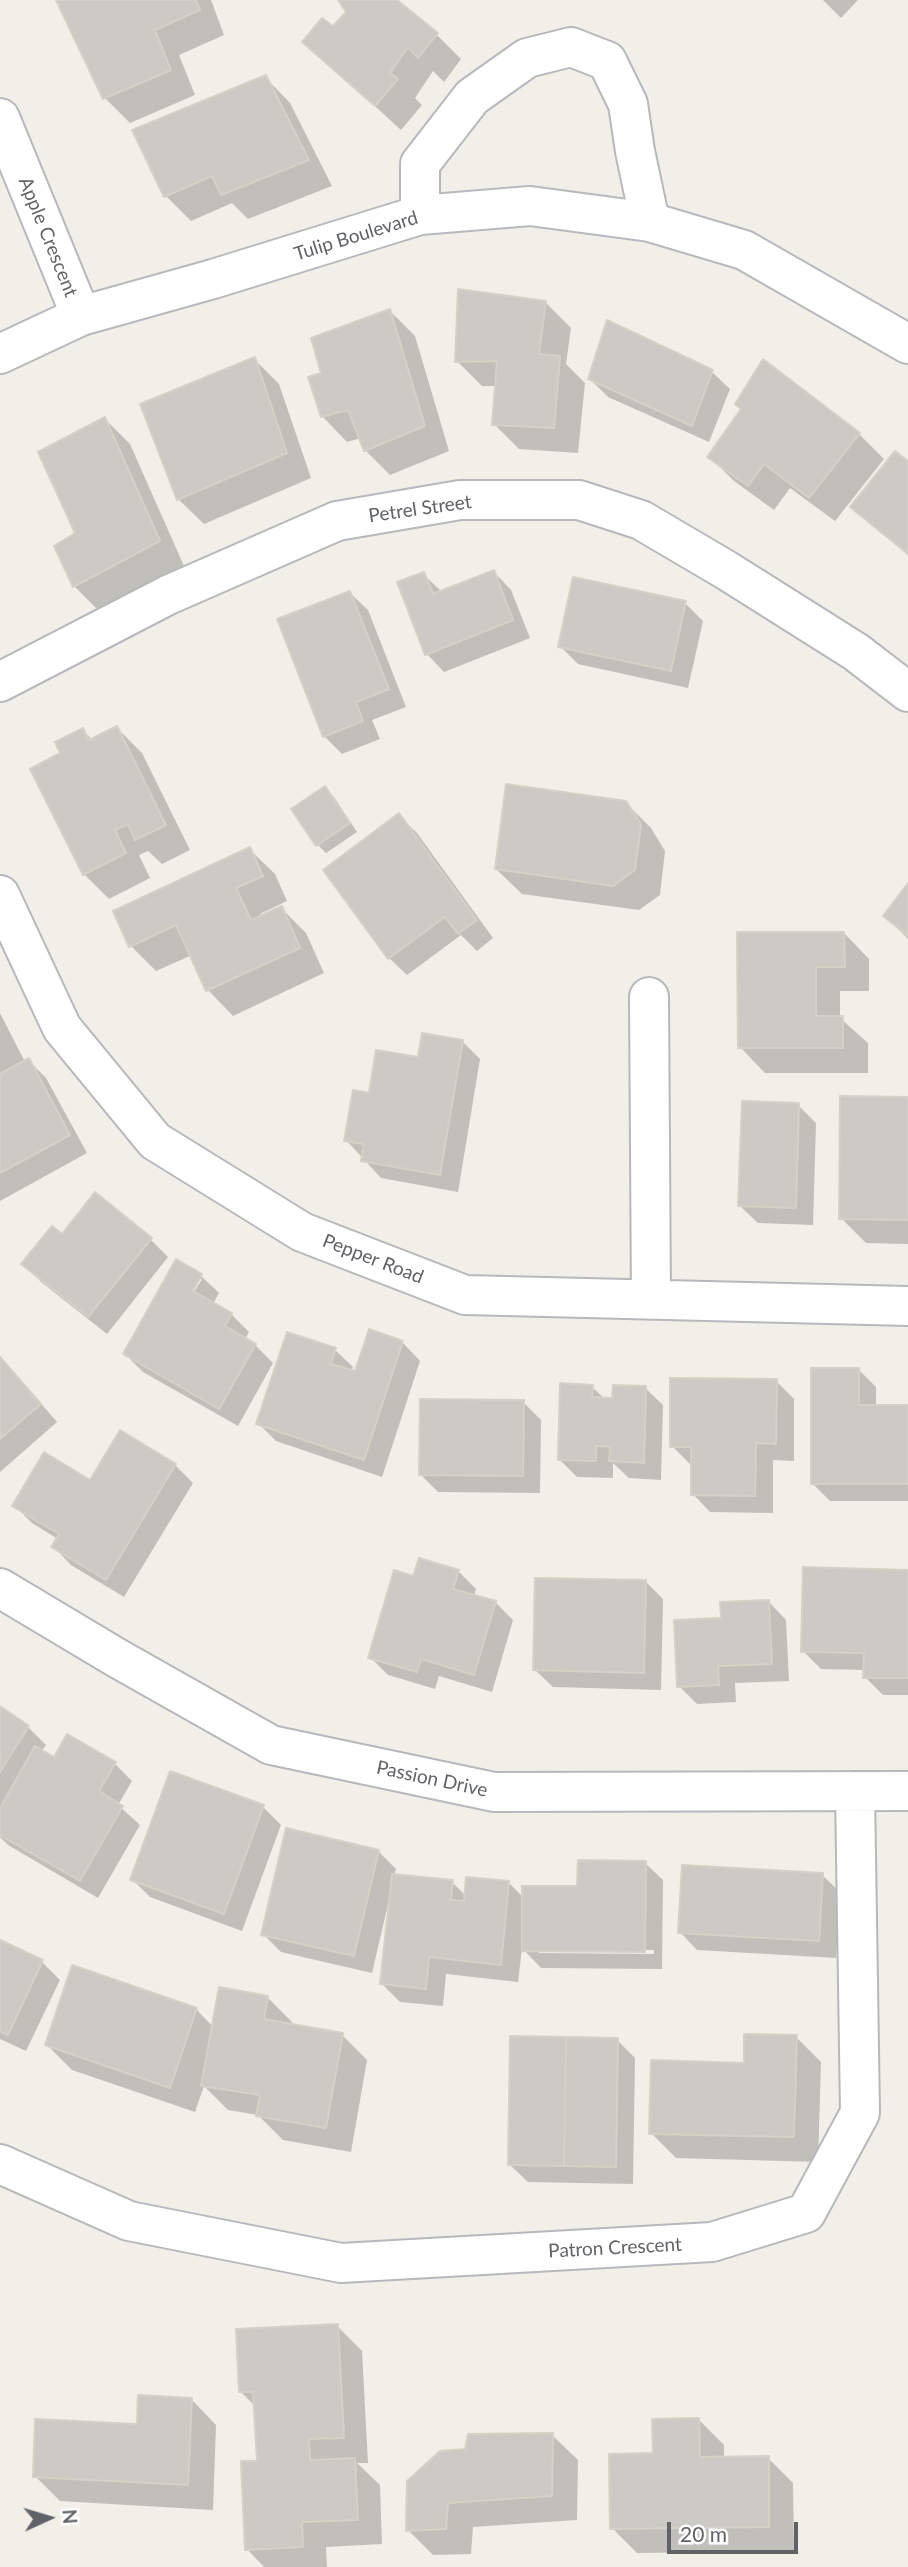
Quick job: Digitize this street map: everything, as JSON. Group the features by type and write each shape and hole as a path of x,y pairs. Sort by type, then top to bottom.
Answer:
{"street":[{"path":"420,215 420,164 472,97 527,58 571,47 607,61 628,104 650,222"},
{"name":"Apple Crescent","path":"0,118 81,316"},
{"name":"Tulip Boulevard","path":"0,354 81,316 213,279 420,215 530,206 650,222 744,250 908,344"},
{"name":"Petrel Street","path":"0,682 168,595 337,521 460,500 579,500 641,520 844,645 908,691"},
{"name":"Pepper Road","path":"0,895 62,1028 155,1140 302,1232 465,1295 908,1306"},
{"path":"649,997 651,1300"},
{"name":"Passion Drive","path":"0,1588 271,1745 494,1792 908,1791"},
{"name":"Patron Crescent","path":"0,2164 129,2221 341,2263 712,2242 806,2213 860,2113 855,1791"}],"building":[{"path":"56,0 196,0 200,10 155,30 171,70 103,99"},
{"path":"338,0 397,0 438,33 418,58 408,47 390,73 398,79 375,106 302,42 322,18 333,26 346,12"},
{"path":"266,75 309,160 221,195 212,176 164,197 132,130"},
{"path":"458,289 546,301 539,354 560,356 554,428 492,425 497,361 455,362"},
{"path":"390,309 425,426 364,451 348,410 321,417 308,377 321,373 311,338"},
{"path":"607,320 713,370 692,426 588,379"},
{"path":"255,357 287,453 177,500 140,404"},
{"path":"763,359 860,433 809,498 764,464 748,486 707,457 741,409 735,404"},
{"path":"105,417 160,541 73,587 54,546 75,533 38,452"},
{"path":"895,451 908,461 908,554 850,507"},
{"path":"494,570 513,620 425,655 397,582 424,572 433,594"},
{"path":"573,577 686,601 671,671 558,647"},
{"path":"350,591 389,689 356,702 363,721 323,737 277,619"},
{"path":"117,726 166,825 135,840 128,824 115,830 126,853 83,875 30,769 60,753 55,742 83,728 89,740"},
{"path":"506,784 626,801 641,824 635,870 613,886 495,869"},
{"path":"325,786 350,823 316,846 291,809"},
{"path":"399,813 477,920 458,934 445,917 388,959 323,870"},
{"path":"250,847 263,876 236,888 251,920 282,906 300,948 206,991 176,925 129,947 113,911"},
{"path":"908,883 908,936 883,916"},
{"path":"737,932 844,932 845,967 816,967 816,1016 843,1016 843,1048 738,1048"},
{"path":"422,1033 463,1040 440,1175 361,1161 364,1144 344,1141 353,1090 369,1093 376,1050 418,1057"},
{"path":"29,1058 70,1135 0,1173 0,1074"},
{"path":"840,1096 908,1097 908,1220 839,1219"},
{"path":"742,1101 799,1103 796,1208 738,1206"},
{"path":"95,1192 152,1238 88,1317 21,1264 52,1226 62,1234"},
{"path":"176,1259 202,1274 193,1291 232,1313 225,1326 256,1344 219,1409 123,1354"},
{"path":"369,1329 403,1341 364,1460 256,1424 287,1332 336,1348 331,1364 355,1371"},
{"path":"0,1357 41,1404 0,1439"},
{"path":"811,1368 859,1368 859,1405 908,1405 908,1484 811,1484"},
{"path":"670,1378 777,1379 776,1444 756,1443 755,1496 691,1495 691,1447 670,1447"},
{"path":"560,1383 593,1385 592,1397 612,1398 613,1385 646,1386 644,1463 609,1461 610,1447 596,1446 596,1461 558,1460"},
{"path":"420,1399 524,1400 523,1476 419,1475"},
{"path":"120,1430 176,1464 106,1580 51,1547 59,1534 12,1506 44,1452 90,1480"},
{"path":"419,1558 459,1570 453,1589 496,1601 474,1675 421,1659 417,1672 368,1658 394,1570 413,1576"},
{"path":"803,1567 908,1570 908,1678 863,1678 864,1653 801,1652"},
{"path":"535,1578 646,1580 644,1673 533,1670"},
{"path":"769,1600 772,1664 718,1666 719,1685 677,1687 674,1620 721,1618 720,1602"},
{"path":"0,1706 29,1726 0,1772"},
{"path":"67,1734 116,1762 99,1791 123,1806 80,1881 0,1835 0,1808 35,1746 54,1757"},
{"path":"170,1771 264,1805 224,1914 130,1880"},
{"path":"286,1828 379,1850 354,1956 261,1935"},
{"path":"578,1860 646,1861 645,1952 522,1951 522,1886 577,1886"},
{"path":"682,1865 823,1873 819,1941 678,1933"},
{"path":"392,1874 453,1880 451,1900 464,1901 466,1877 509,1881 501,1965 429,1957 426,1989 380,1984"},
{"path":"0,1940 43,1960 8,2035 0,2031"},
{"path":"72,1965 197,2008 170,2088 45,2045"},
{"path":"219,1987 268,1996 264,2019 343,2033 326,2128 256,2116 260,2095 201,2086"},
{"path":"744,2034 797,2035 794,2137 649,2134 651,2060 744,2063"},
{"path":"510,2036 566,2037 564,2166 508,2165"},
{"path":"566,2037 618,2038 616,2167 564,2166"},
{"path":"338,2324 344,2438 309,2439 310,2460 355,2458 358,2520 302,2522 303,2547 245,2550 241,2461 257,2461 253,2392 239,2392 236,2329"},
{"path":"138,2395 192,2398 188,2485 33,2477 35,2419 137,2424"},
{"path":"699,2418 700,2457 769,2456 769,2527 610,2529 609,2454 653,2453 652,2419"},
{"path":"553,2433 552,2496 448,2503 446,2529 406,2531 407,2481 440,2451 465,2449 468,2434"}]}
